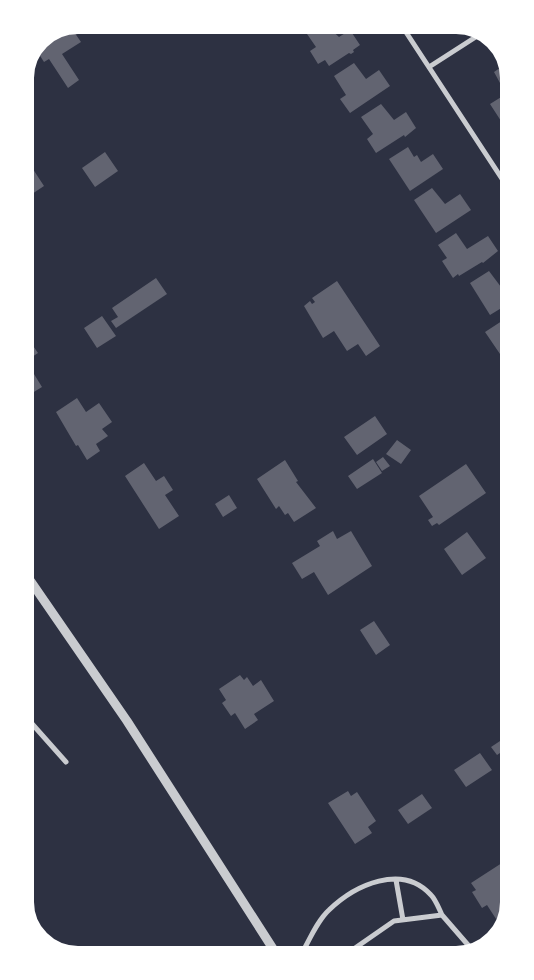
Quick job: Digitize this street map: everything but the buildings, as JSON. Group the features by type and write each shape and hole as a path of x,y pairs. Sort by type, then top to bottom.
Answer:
{"street":[{"path":"405,31 503,180"},
{"path":"430,67 477,36"},
{"path":"31,582 127,721 273,949"},
{"path":"31,723 66,762"},
{"path":"305,949 328,911 354,890 381,880 409,880 431,895 442,915 469,947"},
{"path":"396,880 403,920"},
{"path":"352,949 394,921 442,915"}]}
